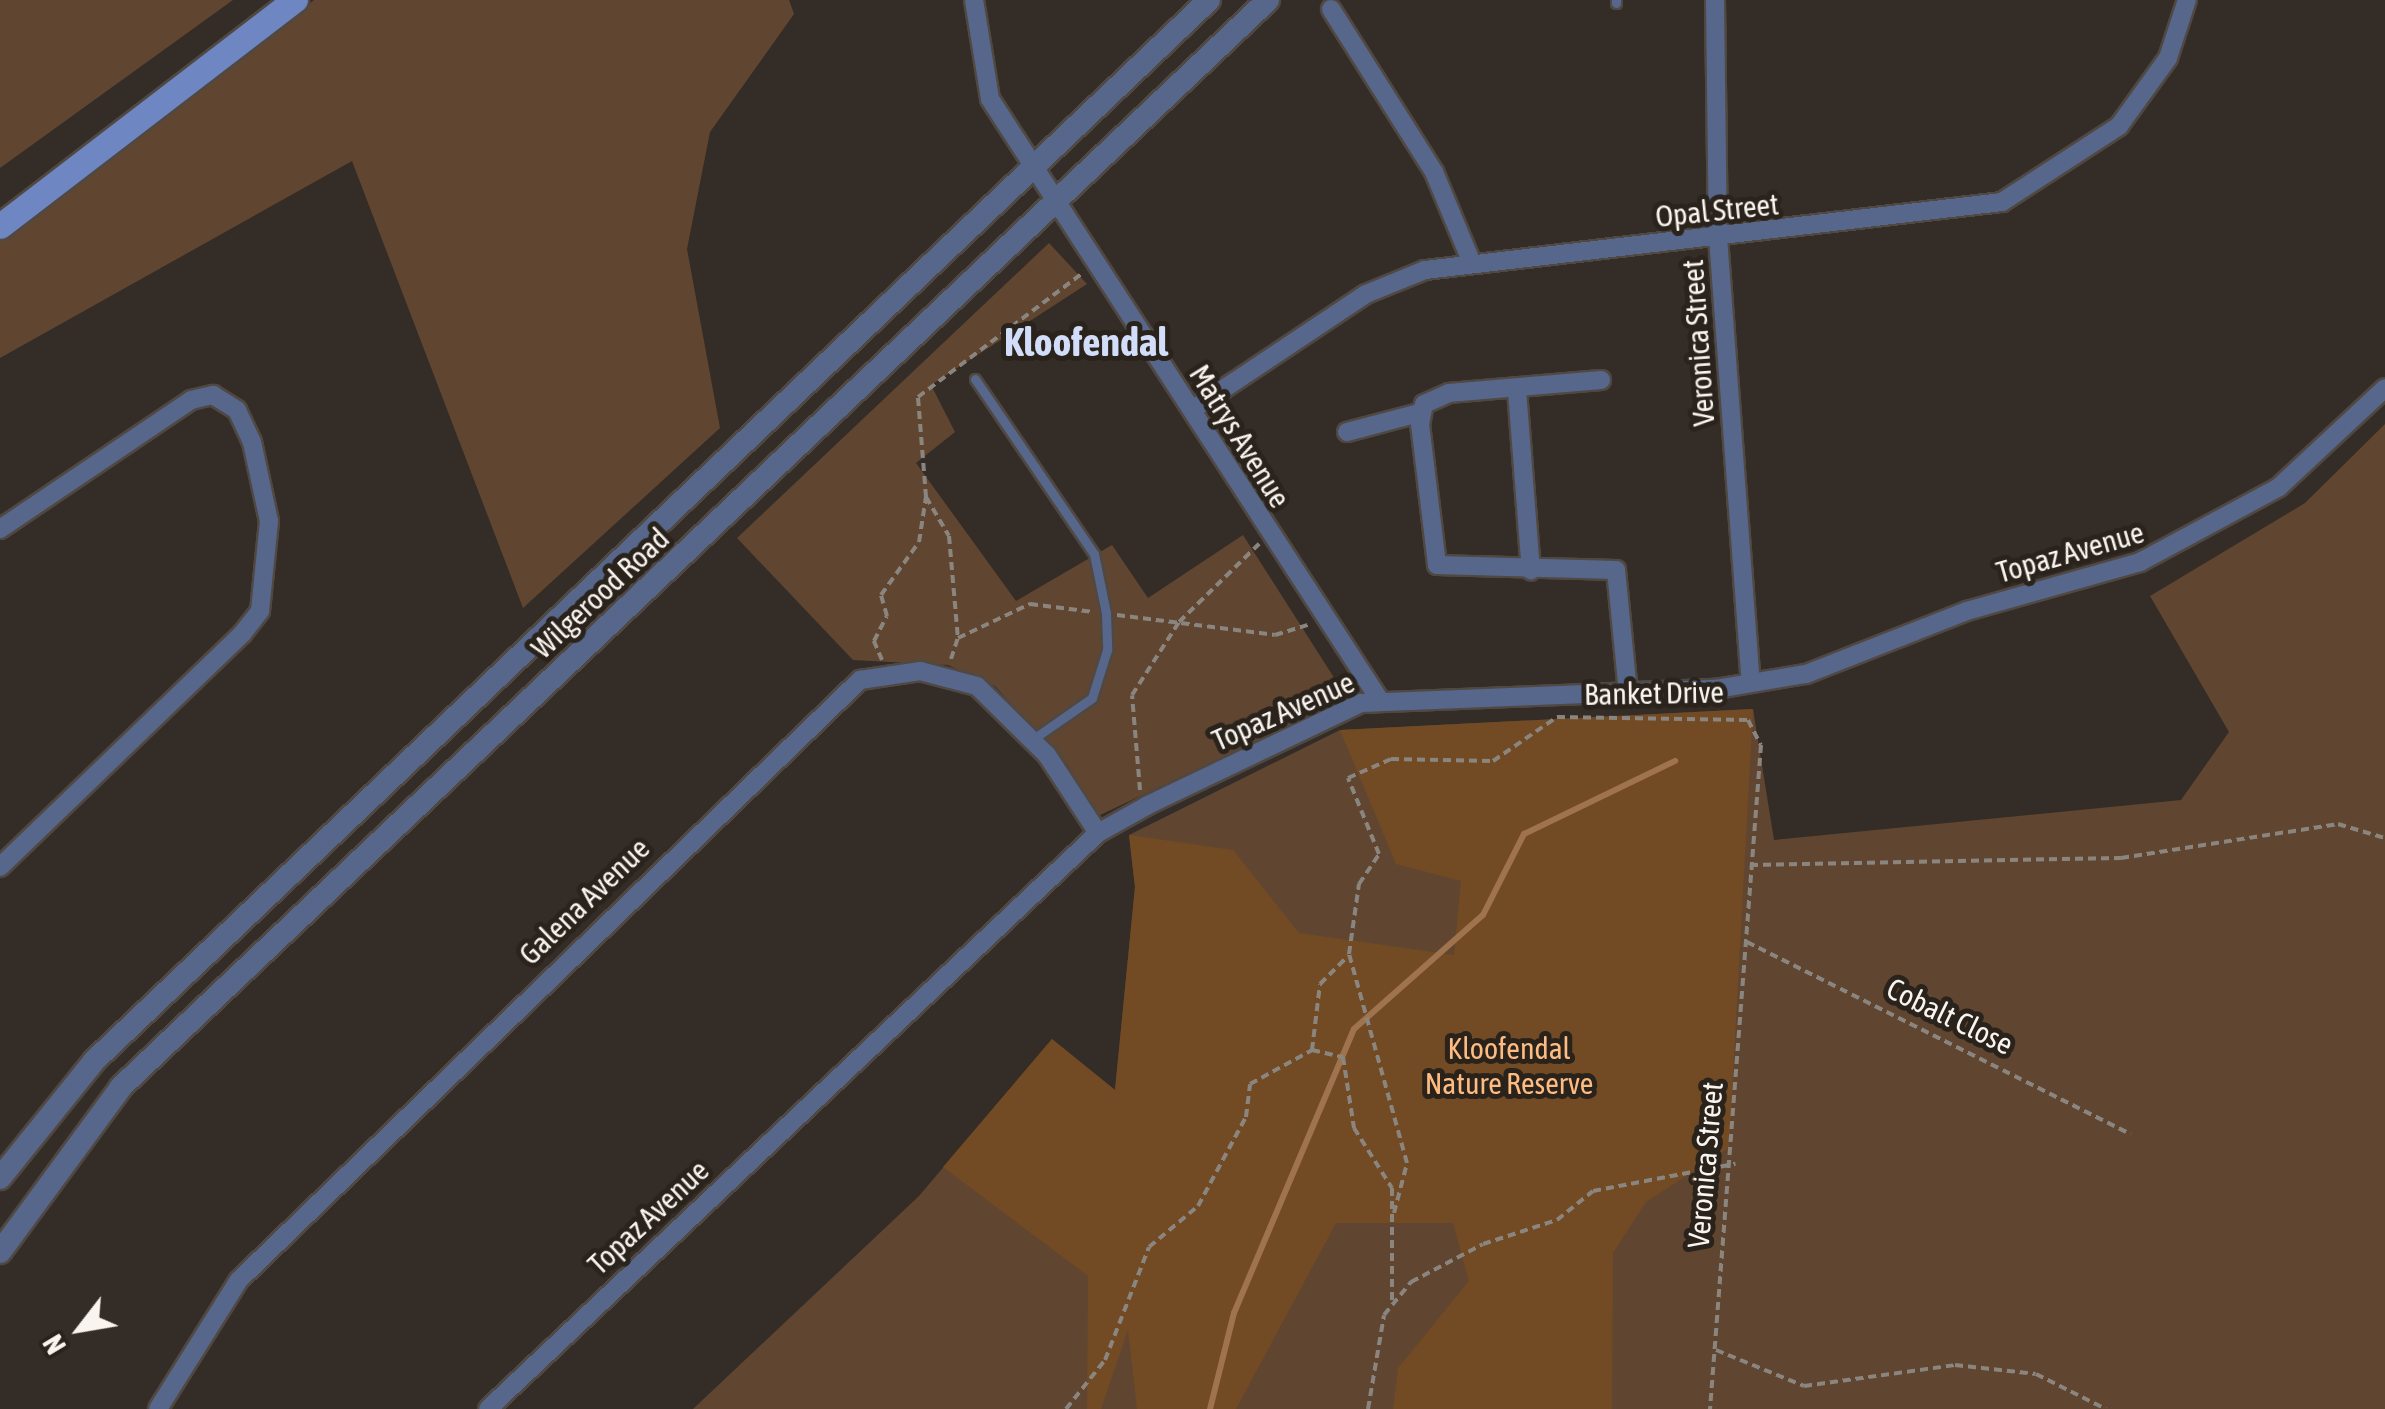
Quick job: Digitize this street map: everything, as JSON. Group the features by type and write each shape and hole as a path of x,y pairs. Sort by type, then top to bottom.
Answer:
{"main road":[{"path":"0,226 295,0"}],"street":[{"name":"Matrys Avenue","path":"974,0 984,87 1054,203 1379,699"},
{"name":"Wilgerood Road","path":"0,1178 94,1061 1209,0"},
{"name":"Wilgerood Road","path":"0,1252 121,1088 1268,0"},
{"name":"Veronica Street","path":"1715,0 1718,237 1751,682"},
{"name":"Opal Street","path":"1192,410 1366,294 1471,261 1718,237 2002,202 2119,126 2168,58 2187,0"},
{"path":"1331,9 1434,172 1471,261"},
{"path":"1346,432 1419,413 1449,393 1601,380"},
{"name":"Topaz Avenue","path":"488,1409 1098,833 1148,805 1379,699 1628,694 1806,674 1966,611 2186,543 2279,487 2385,388"},
{"path":"1517,390 1531,570"},
{"path":"0,529 192,400 224,400 252,442 269,521 260,611 242,634 0,868"},
{"path":"1419,413 1437,565 1531,570 1607,566 1620,575 1628,694"},
{"name":"Galena Avenue","path":"158,1409 239,1280 808,722 860,680 886,671 946,673 976,686 1033,739 1098,833"}],"lane":[{"path":"975,380 1094,554 1106,613 1107,650 1092,698 1033,739"}],"path":[{"path":"886,671 874,641 887,616 881,596 919,542 926,497 950,536 958,638 946,673"},
{"path":"1148,805 1134,780 1132,695 1179,622 1270,534"},
{"path":"958,638 1030,604 1276,635 1327,618"},
{"name":"Banket Drive","path":"1394,1213 1407,1163 1349,954 1360,884 1380,854 1348,778 1391,759 1492,761 1557,717 1748,720 1761,745 1748,865"},
{"path":"1748,865 2121,858 2338,824 2385,838"},
{"name":"Veronica Street","path":"1710,1409 1736,1164 1748,865"},
{"name":"Cobalt Close","path":"1747,942 2130,1134"},
{"path":"1312,1050 1320,984 1349,954"},
{"path":"1066,1409 1105,1360 1149,1247 1198,1206 1246,1117 1250,1084 1312,1050 1342,1057 1354,1128 1392,1188 1392,1305 1376,1341 1368,1409"},
{"path":"1392,1305 1443,1262 1557,1220 1594,1191 1736,1164"},
{"path":"1716,1350 1804,1386 1955,1365 2036,1374 2106,1409"}],"green space":[{"path":"0,0 233,0 0,168"},
{"path":"314,0 789,0 794,14 710,132 687,249 720,428 523,608 352,161 0,358 0,236"},
{"path":"1049,243 1087,284 931,385 955,432 916,463 1016,601 1112,545 1148,598 1243,535 1347,698 1098,816 1067,764 995,686 948,665 853,660 737,538"},
{"name":"Kloofendal Nature Reserve","path":"2385,424 2385,1409 693,1409 919,1196 1052,1039 1115,1090 1135,887 1129,835 1340,730 1753,709 1774,840 2181,800 2229,732 2150,596 2305,503"},
{"path":"1753,709 1729,1148 1646,1202 1613,1253 1612,1409 1393,1409 1398,1368 1469,1281 1453,1223 1336,1223 1236,1409 1137,1409 1128,1330 1101,1409 1087,1409 1088,1276 943,1167 1052,1039 1115,1090 1135,887 1129,835 1233,850 1299,933 1454,955 1461,881 1396,864 1340,730"}],"waterway":[{"path":"1210,1409 1234,1313 1354,1029 1483,915 1524,834 1675,761"}],"district":[{"name":"Kloofendal","path":"1086,342"}]}
